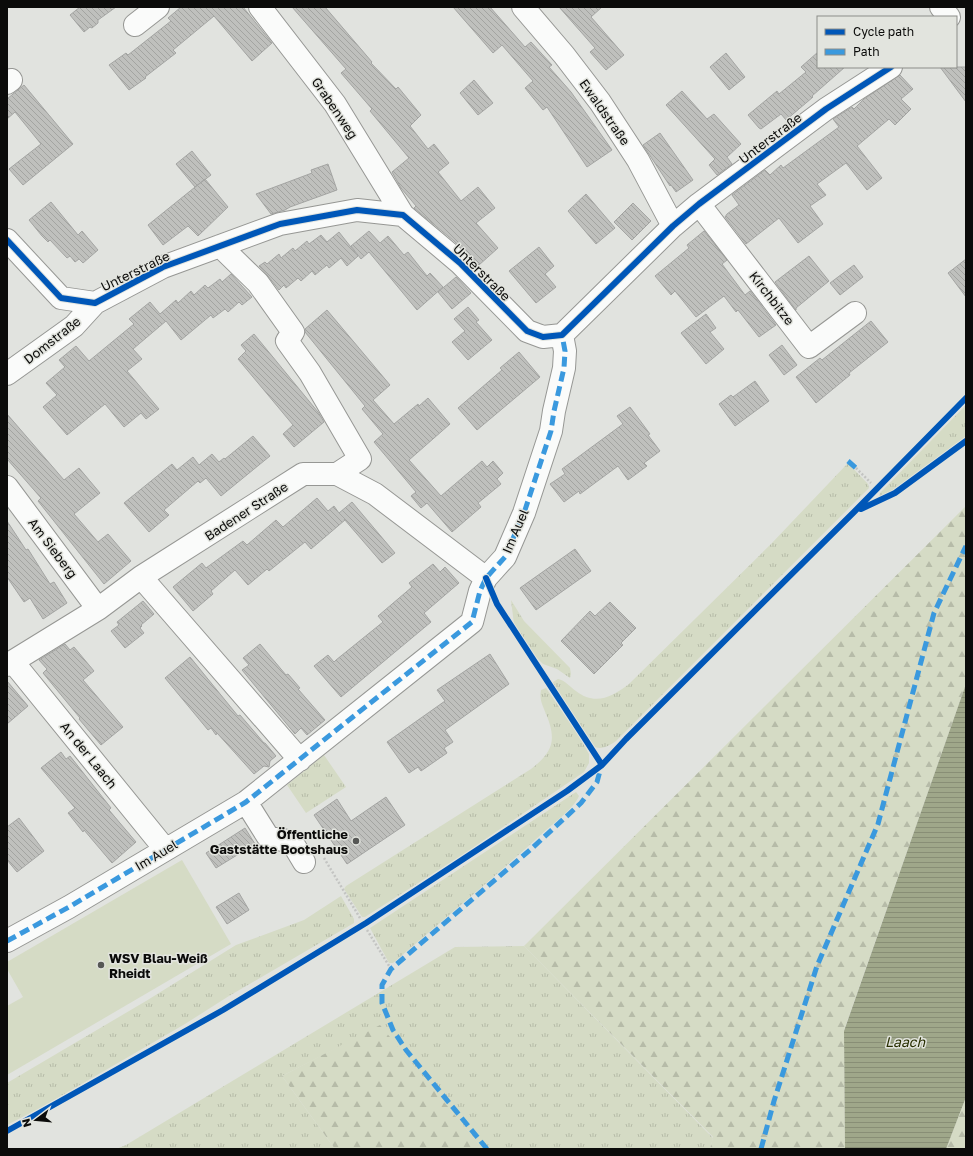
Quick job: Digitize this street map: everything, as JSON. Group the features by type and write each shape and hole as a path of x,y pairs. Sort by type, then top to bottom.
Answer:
{"street":[{"path":"135,26 158,7"},
{"name":"Grabenweg","path":"260,7 335,104 403,215"},
{"name":"Ewaldstraße","path":"523,7 564,55 600,102 638,160 673,226"},
{"path":"941,7 948,16"},
{"path":"957,24 966,19"},
{"name":"Unterstraße","path":"7,240 61,298 95,303 163,267 280,224 357,210 403,215 460,263 527,332 543,338 562,335 673,226 699,204 826,109 889,68"},
{"name":"Kirchbitze","path":"699,204 809,347 855,313"},
{"path":"220,246 258,283 293,332 287,341 310,373 360,459 337,474"},
{"name":"Domstraße","path":"7,374 74,326 95,303"},
{"name":"Im Auel","path":"7,941 69,907 246,802 472,622 480,591 486,578 505,557 524,513 551,431 564,368 565,351 562,335"},
{"name":"Badener Straße","path":"10,664 98,609 141,577 303,474 337,474 375,494 486,578"},
{"name":"Am Sieberg","path":"7,487 98,609"},
{"path":"141,577 300,760"},
{"name":"An der Laach","path":"10,664 165,849"},
{"path":"246,802 268,837 292,842 304,862"}],"path":[{"path":"856,468 871,483"},
{"path":"339,883 360,918"},
{"path":"367,930 391,969"}],"green space":[{"path":"966,405 966,438 894,491 883,496 879,496 880,493"},
{"path":"848,463 868,484 869,488 616,741 604,747 595,747 553,682 558,679 561,680 583,696 597,699 610,696 629,684 771,544"},
{"path":"966,506 966,684 844,1030 845,1149 710,1149 713,1137 524,946"},
{"path":"511,600 524,621 570,668 570,678 557,669 543,664 526,645 514,624"},
{"path":"546,688 579,736 589,754 589,763 584,772 465,853 365,917 362,917 344,889 346,886 531,769 544,757 551,745 552,738 541,697 541,690"},
{"path":"324,755 346,787 306,813 287,785"},
{"path":"576,792 579,796 577,801 564,815 393,963 389,963 370,928"},
{"name":"WSV Blau-Weiß Rheidt","path":"182,860 231,944 7,1075 7,1006 23,997 7,969 7,962"},
{"path":"341,896 354,919 354,923 229,996 185,1024 42,1107 7,1125 7,1083 146,1001 236,945 304,920"},
{"path":"524,946 713,1138 710,1149 483,1149 380,1026 282,1076 335,1149 116,1149 126,1145 455,947"},
{"path":"380,1025 483,1149 335,1149 282,1076"},
{"path":"966,1097 966,1149 946,1149"}],"water":[{"name":"Laach","path":"966,684 966,1097 946,1149 845,1149 844,1031"}],"building":[{"path":"80,7 116,7 98,20 98,23 92,28 90,27 84,32 70,15"},
{"path":"181,7 243,7 272,43 252,61 214,16 173,50 176,53 129,90 109,65 126,53 128,55 171,21 168,18"},
{"path":"292,7 325,7 372,62 371,63 396,89 398,87 421,115 410,126 428,149 434,144 449,163 438,172 461,201 478,187 495,208 476,223 498,248 479,265 454,241 414,208 416,206 401,188 392,172 409,158 370,111 372,109 341,73 346,69"},
{"path":"453,7 490,7 525,47 531,42 552,65 549,67 571,92 612,150 587,167 547,107 543,110 525,88 533,81 502,45 493,53"},
{"path":"559,7 602,7 591,17 624,55 606,70 590,52 595,48"},
{"path":"726,53 745,77 729,90 710,67"},
{"path":"817,53 817,68 844,68 786,120 781,114 761,129 759,128 748,115 777,91 779,94 806,72 801,67"},
{"path":"966,67 966,102 941,68"},
{"path":"900,75 913,89 901,99 911,109 895,125 889,119 857,146 882,178 867,190 846,163 817,184 826,195 810,206 823,224 798,243 779,218 746,244 725,217 739,205 732,195 765,170 770,175 781,165 783,168 839,127 833,119 852,107 854,109 864,99"},
{"path":"474,80 493,103 478,115 460,93"},
{"path":"24,85 73,144 23,185 9,169 41,144 15,112 7,119 7,99"},
{"path":"682,91 707,119 714,114 741,144 727,157 732,164 717,175 709,165 715,159 666,105"},
{"path":"660,133 693,180 676,192 671,185 670,186 643,145"},
{"path":"192,151 211,175 195,187 176,164"},
{"path":"328,164 337,190 271,214 256,194 312,173 311,170"},
{"path":"205,179 228,207 198,236 188,226 163,245 148,225"},
{"path":"586,194 615,228 596,244 568,211"},
{"path":"51,202 78,235 82,231 98,250 83,263 79,259 75,262 70,256 67,258 50,240 48,242 42,236 29,220"},
{"path":"633,203 651,221 632,240 614,222"},
{"path":"369,231 380,243 388,236 404,255 408,252 427,276 430,273 443,287 417,310 369,252 361,259 351,246"},
{"path":"704,231 727,260 722,264 745,295 750,291 776,325 759,337 738,310 736,312 724,296 696,317 675,291 671,295 655,276 689,248 687,245"},
{"path":"339,232 358,256 347,266 341,258 329,268 327,265 315,275 312,271 301,281 298,278 286,288 284,285 279,290 259,266 265,262 267,264 279,254 281,258 293,248 295,251 307,241 309,244 321,235 327,242"},
{"path":"539,247 554,266 545,274 556,287 536,303 509,271"},
{"path":"809,256 829,281 796,308 796,310 775,282"},
{"path":"966,259 966,297 948,273"},
{"path":"854,265 863,277 840,295 830,283"},
{"path":"231,274 252,297 242,305 239,302 228,312 225,309 213,318 211,315 181,340 166,321 133,349 142,359 127,371 159,409 146,419 141,413 124,427 105,404 67,435 43,407 57,395 46,383 65,367 59,360 76,346 89,361 134,324 129,319 150,302 160,314 176,300 178,303 191,291 194,295 205,285 208,288 220,279 222,282"},
{"path":"456,277 471,293 452,309 438,292"},
{"path":"468,307 479,320 476,322 492,340 468,360 452,342 465,331 454,319"},
{"path":"327,310 390,385 373,400 394,424 418,404 419,406 428,398 450,424 409,460 441,496 482,461 487,467 493,461 503,473 497,479 501,484 478,503 481,507 452,532 427,503 421,508 411,496 416,492 374,442 383,434 362,409 365,406 305,332 305,329"},
{"path":"706,314 716,328 710,332 724,349 706,364 681,333"},
{"path":"871,321 888,342 849,373 850,375 816,403 796,377 820,358 822,360"},
{"path":"254,334 318,412 324,422 294,447 283,434 293,425 238,359 246,351 241,345"},
{"path":"782,345 797,365 784,375 769,355"},
{"path":"519,352 540,377 477,430 458,408 502,370 500,368"},
{"path":"755,381 769,401 735,426 719,404 731,395 733,397"},
{"path":"630,407 650,434 648,435 660,451 644,463 647,466 628,480 618,466 580,494 579,491 564,502 550,484 565,474 562,469 623,424 617,416"},
{"path":"7,414 64,480 79,468 100,493 74,514 98,542 108,534 131,561 104,584 38,501 41,498 7,459"},
{"path":"253,436 270,456 221,496 206,478 200,483 198,481 164,510 169,515 149,532 124,503 172,464 177,470 193,457 199,465 212,454 219,462 224,458 225,459"},
{"path":"317,498 328,511 334,506 339,513 352,502 395,553 382,563 345,520 311,549 305,542 269,571 267,569 248,585 235,570 211,591 213,594 193,611 173,587 202,563 206,568 243,541 247,545 276,520 283,527"},
{"path":"7,521 26,550 28,549 50,584 54,582 67,603 43,619 30,598 24,602 7,577"},
{"path":"575,549 591,571 536,610 520,588"},
{"path":"433,564 440,572 445,567 459,583 424,613 431,622 341,697 314,666 328,655 334,662 383,622 378,616 412,587 409,583"},
{"path":"143,601 154,614 141,625 142,626 140,628 144,633 125,648 111,631 119,625 117,622"},
{"path":"610,602 636,628 621,643 623,645 594,674 561,641 590,611 595,616"},
{"path":"65,644 70,650 74,647 94,671 83,680 123,727 101,745 43,673 47,669 39,660"},
{"path":"260,644 286,675 288,674 300,688 298,689 325,720 307,735 301,728 295,734 242,670 249,665 243,658"},
{"path":"490,654 509,684 445,730 453,742 444,748 447,753 421,771 418,767 409,773 387,742 445,701 437,690"},
{"path":"190,657 238,716 240,715 276,756 270,761 269,767 264,766 254,774 217,733 216,735 211,728 208,730 165,678"},
{"path":"7,681 28,706 7,724"},
{"path":"61,752 66,759 70,756 111,808 109,810 136,842 112,863 84,830 83,832 68,813 75,808 41,768"},
{"name":"Öffentliche Gaststätte Bootshaus","path":"386,797 405,825 347,864 314,815 337,799 351,821"},
{"path":"19,818 44,851 17,872 7,860 7,827"},
{"path":"245,828 255,844 216,868 206,853"},
{"path":"239,893 249,910 227,924 216,907"}],"marked path":[{"path":"7,941 69,907 246,802 472,622 480,591 486,578 505,557 524,513 551,431 564,368 565,351 562,335"},
{"path":"848,461 856,468"},
{"path":"761,1149 774,1101 817,966 878,824 934,613 966,546"},
{"path":"487,1149 406,1050 393,1030 382,1003 382,985 391,969 530,850 581,803 597,782 601,767"}],"cycle path":[{"path":"7,240 61,298 95,303 163,267 280,224 357,210 403,215 460,263 527,331 543,337 562,335 673,226 699,204 826,109 889,68"},
{"path":"7,1131 223,1010 366,923 567,791 602,765 626,739 966,398"},
{"path":"861,509 895,493 966,441"},
{"path":"486,578 497,604 602,765"}],"place":[{"name":"Öffentliche Gaststätte Bootshaus","path":"356,841"},
{"name":"WSV Blau-Weiß Rheidt","path":"101,965"}]}
